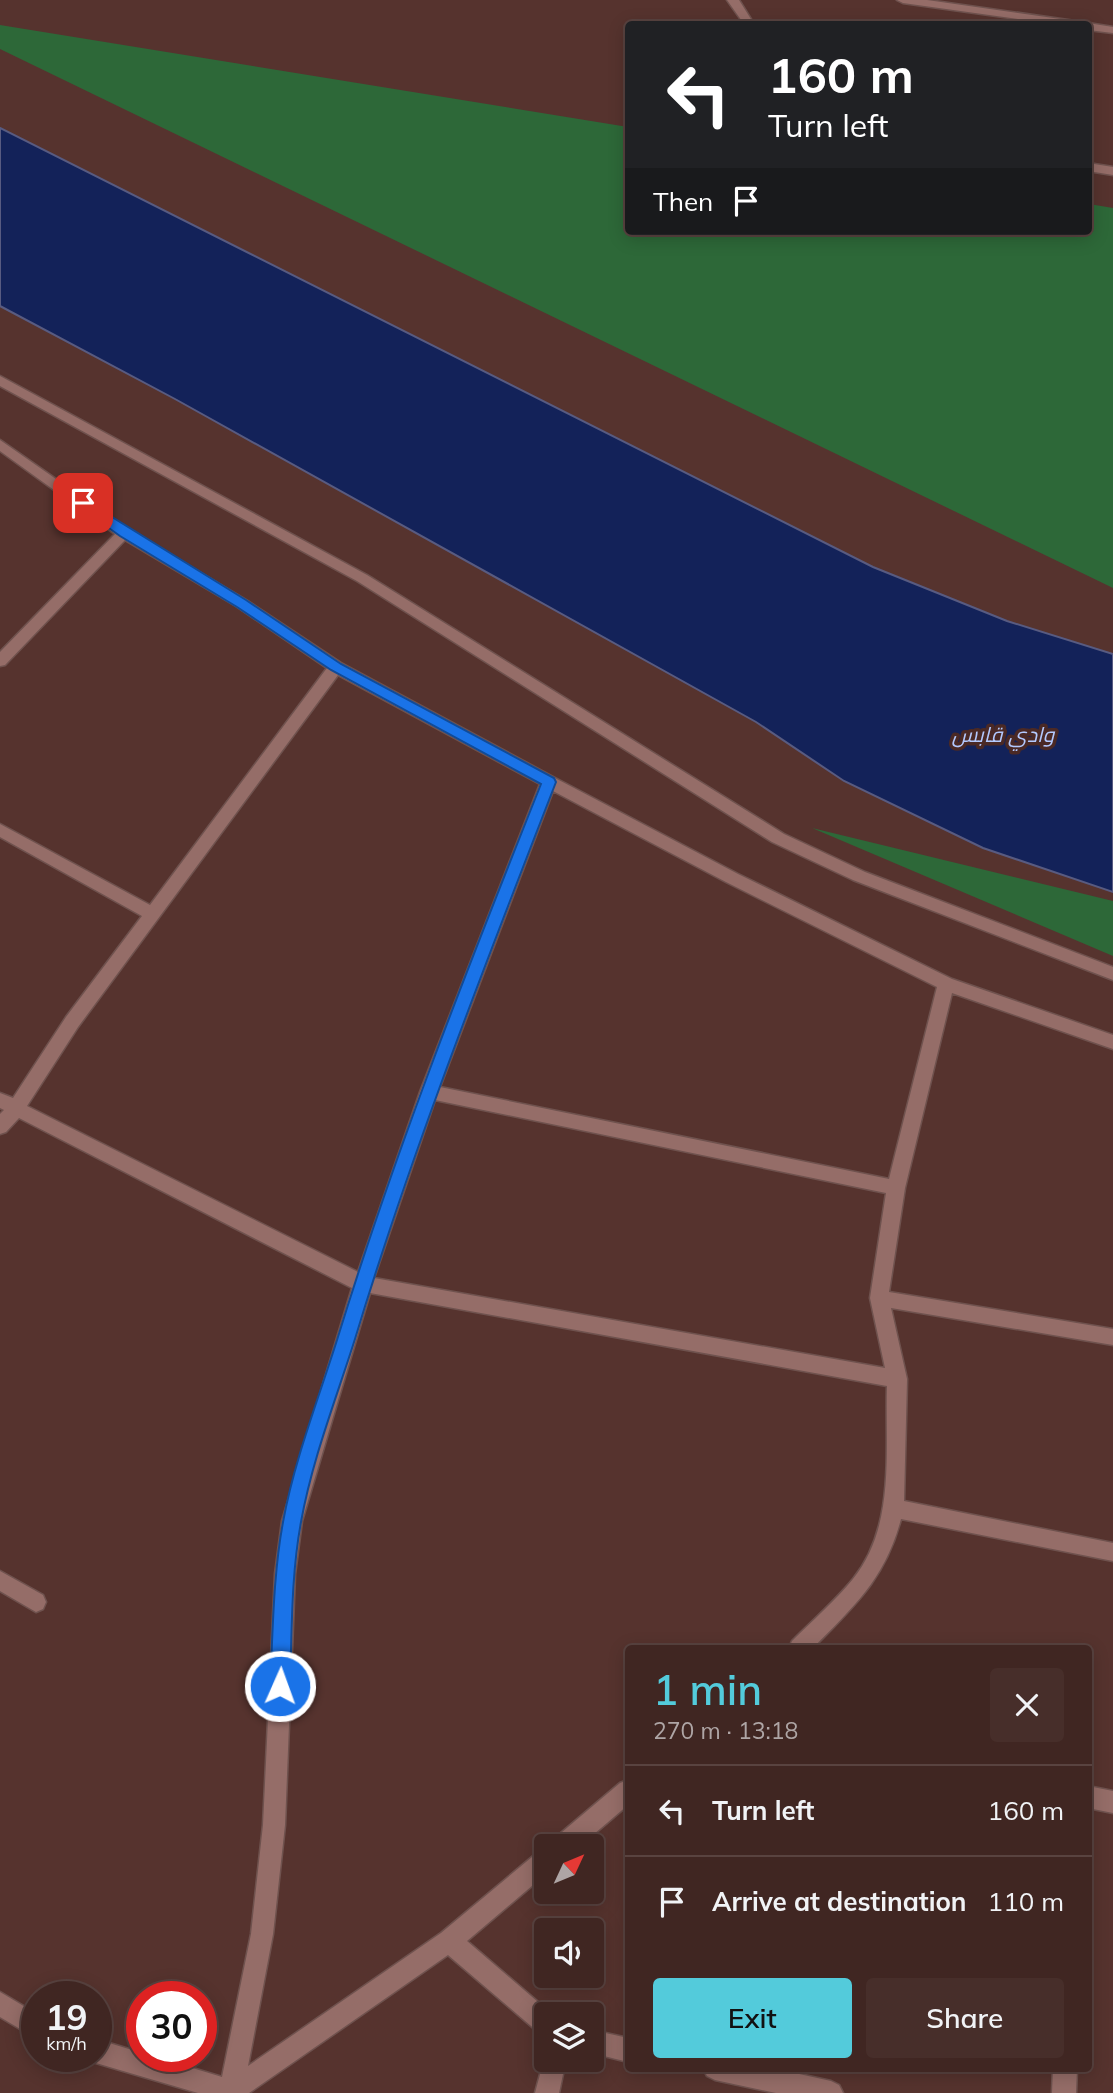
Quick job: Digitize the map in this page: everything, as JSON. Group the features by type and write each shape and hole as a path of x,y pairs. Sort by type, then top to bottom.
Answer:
{"street":[{"path":"733,0 747,21"},
{"path":"903,0 1054,21"},
{"path":"1092,27 1113,30"},
{"path":"1092,168 1113,171"},
{"path":"0,380 362,578 778,838 859,876 1113,974"},
{"path":"0,444 124,533 241,603 336,667 549,782 732,878 946,984 1113,1042"},
{"path":"0,661 124,533"},
{"path":"0,1127 8,1104 336,667"},
{"path":"230,2092 262,1934 274,1825 285,1574 292,1521 363,1284 429,1092 549,782"},
{"path":"0,830 152,914"},
{"path":"802,1645 861,1586 884,1541 894,1508 897,1380 879,1298 896,1188 946,984"},
{"path":"429,1092 896,1188"},
{"path":"8,1104 363,1284 897,1380"},
{"path":"879,1298 1113,1338"},
{"path":"894,1508 1113,1552"},
{"path":"0,1580 36,1602"},
{"path":"577,1834 625,1794"},
{"path":"1092,1798 1113,1802"},
{"path":"230,2092 449,1941 534,1870"},
{"path":"449,1941 534,2014"},
{"path":"0,2004 21,2017"},
{"path":"604,2045 625,2049"},
{"path":"112,2055 230,2092"},
{"path":"547,2093 551,2072"},
{"path":"734,2072 831,2093"},
{"path":"1064,2093 1065,2072"}],"green space":[{"path":"0,25 625,127 625,235 1092,235 1092,204 1113,208 1113,588 0,49"},
{"path":"812,828 1113,901 1113,956"}],"water":[{"name":"وادي قابس","path":"0,128 873,567 1007,621 1113,654 1113,892 983,848 844,781 756,722 175,399 0,306"}],"route":[{"path":"83,503 124,533 241,603 336,667 549,782 445,1047 363,1284 301,1484 292,1521 285,1574 280,1686"}]}
